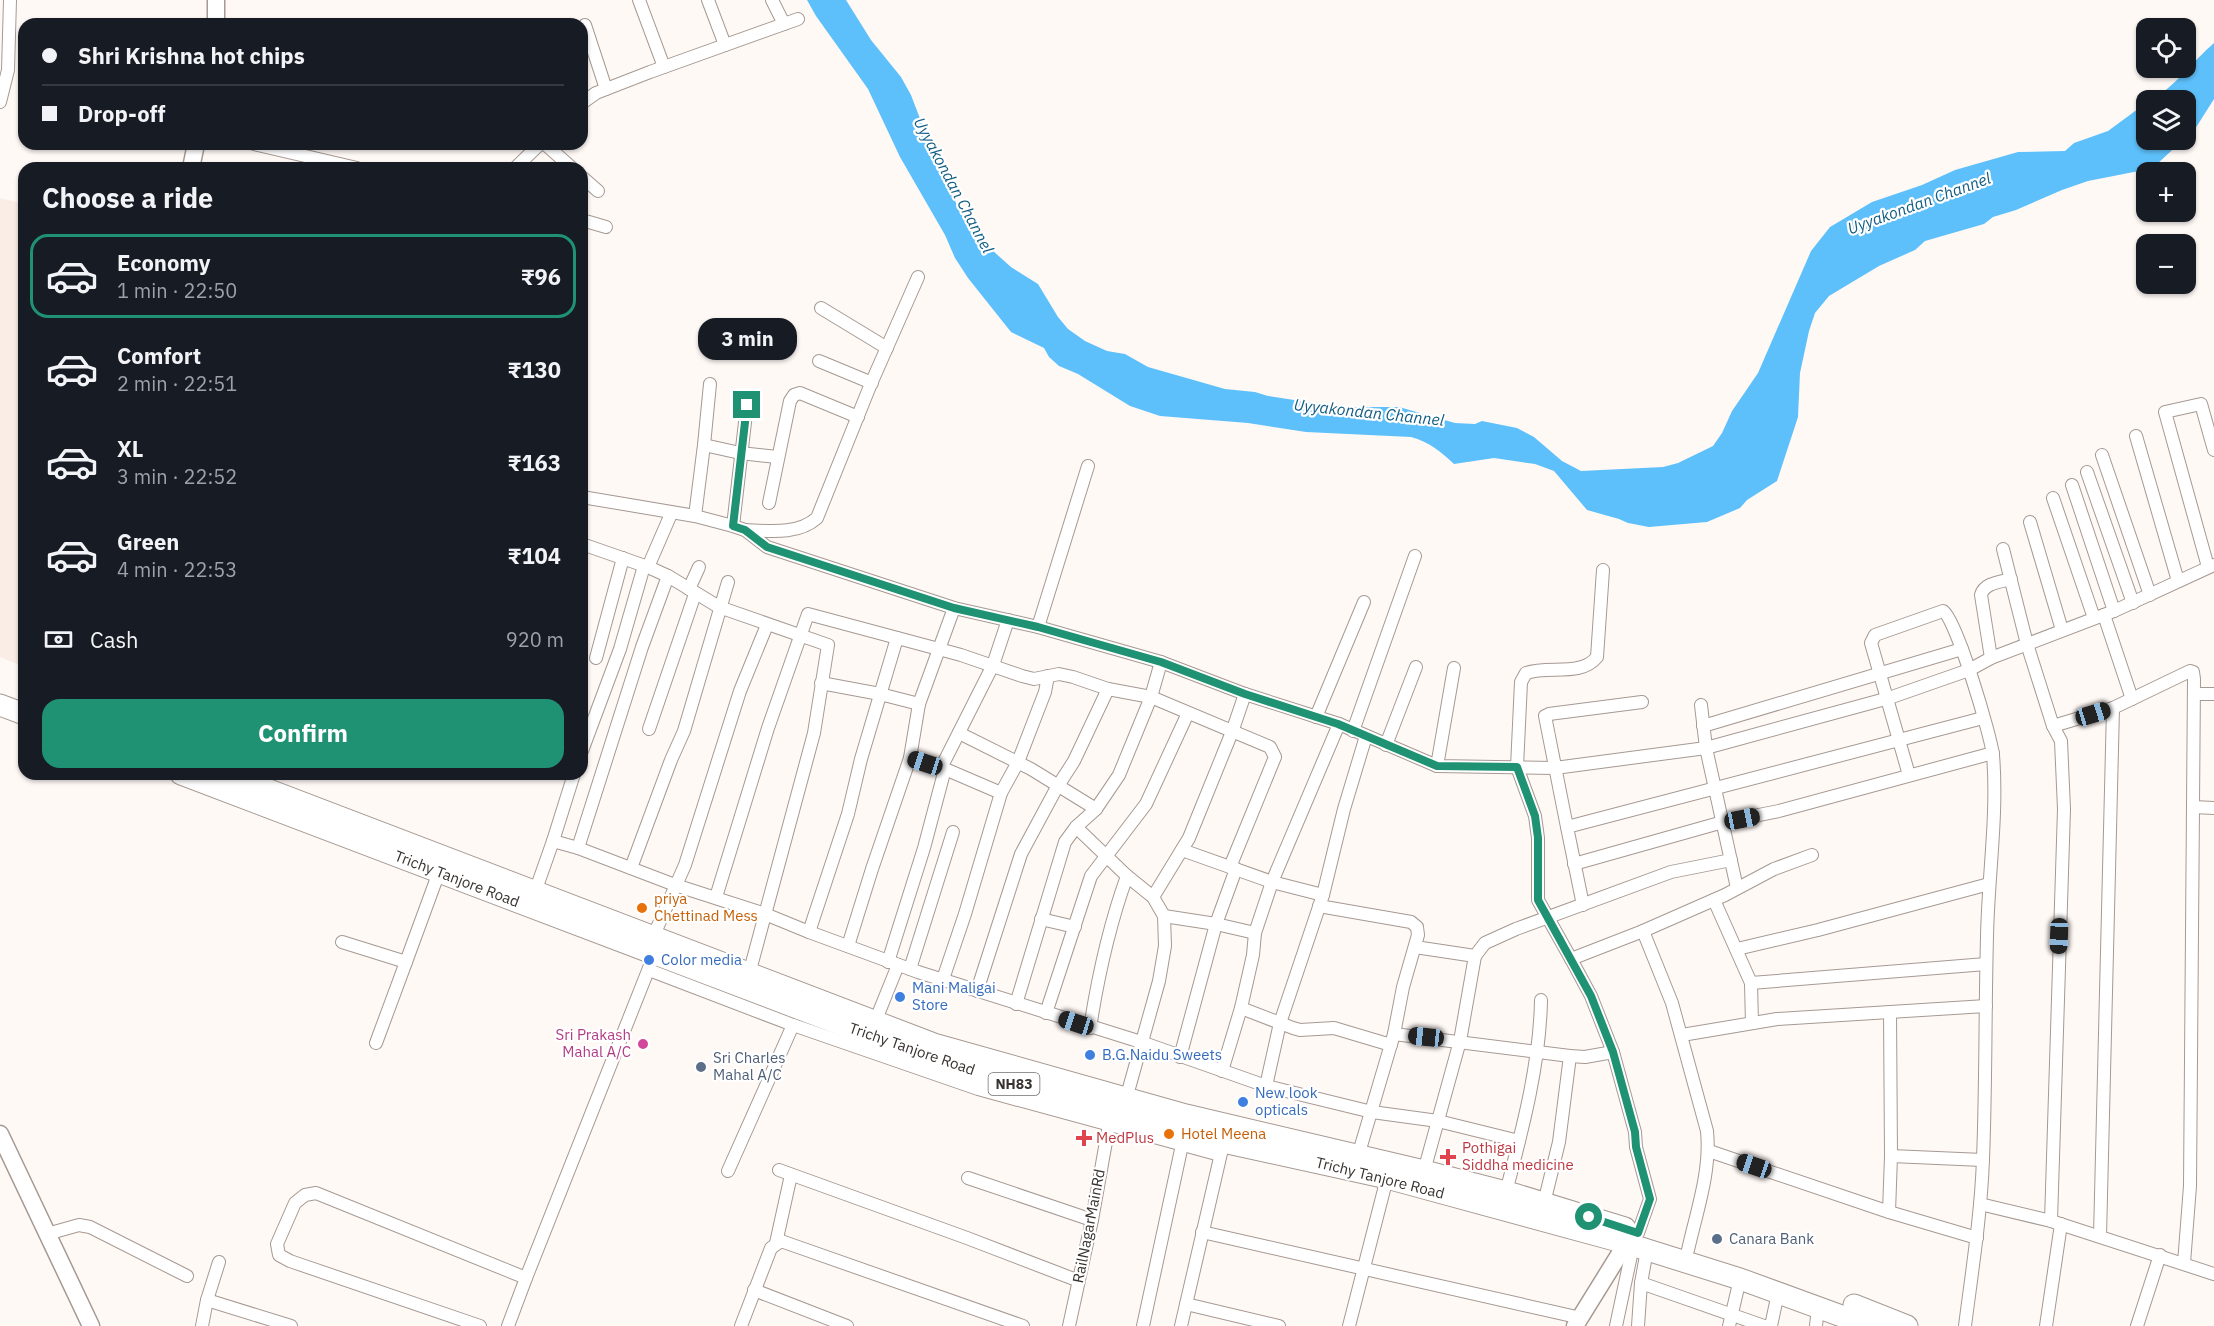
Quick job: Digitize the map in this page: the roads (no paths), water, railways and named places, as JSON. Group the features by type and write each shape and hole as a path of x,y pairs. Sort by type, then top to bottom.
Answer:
{"highway":[{"path":"0,689 18,696"},
{"path":"0,705 18,712"},
{"name":"Trichy Tanjore Road","path":"198,780 929,1058 1222,1149 1387,1178 1636,1241 1688,1250 1855,1306 1907,1326"},
{"name":"Trichy Tanjore Road","path":"243,780 534,892 652,953 749,974 934,1044 1126,1099 1424,1171 1544,1203 1636,1241 1778,1293 1817,1317 1869,1326"}],"main road":[{"path":"216,0 216,18"},
{"path":"0,1134 91,1326"},
{"path":"1578,1322 1636,1241"}],"street":[{"path":"0,102 5,27 10,0"},
{"path":"639,0 664,67"},
{"path":"708,0 725,45"},
{"path":"772,0 784,24"},
{"path":"588,97 798,19"},
{"path":"588,35 606,89"},
{"path":"280,150 331,162"},
{"path":"521,162 534,150"},
{"path":"552,150 565,162"},
{"path":"588,182 598,191"},
{"path":"588,222 606,227"},
{"path":"588,498 671,514 695,516 739,528 788,531 812,523 817,518 918,277"},
{"path":"821,308 887,348"},
{"path":"819,361 872,383"},
{"path":"695,516 710,384"},
{"path":"769,503 777,457 790,401 794,394 800,393 858,417"},
{"path":"739,528 767,547 954,608 1038,627 1161,662 1245,694 1338,724 1437,766 1555,768 1706,748 1888,698 1969,670 1990,658 2104,615 2211,566 2165,412 2201,404 2214,450"},
{"path":"739,528 740,453 747,405"},
{"path":"2136,436 2178,581"},
{"path":"704,445 740,453 777,457"},
{"path":"2102,455 2150,595"},
{"path":"1038,627 1088,466"},
{"path":"2087,472 2133,603"},
{"path":"2072,485 2104,615 2132,699"},
{"path":"2053,498 2104,615"},
{"path":"588,735 620,650 646,566 671,514"},
{"path":"2030,522 2062,630"},
{"path":"588,546 668,576 719,607 828,645 814,732 749,974"},
{"path":"2003,549 2027,644 2053,726 2061,741 2064,808 2056,1223 2046,1326"},
{"path":"1353,731 1415,556"},
{"path":"596,658 623,558"},
{"path":"650,729 699,567"},
{"path":"1604,570 1597,657 1583,668 1538,669 1526,673 1521,682 1517,767 1535,816 1538,838 1538,900 1587,987 1613,1052 1635,1132 1636,1147 1650,1199 1636,1241 1616,1326"},
{"path":"578,848 642,647 668,576"},
{"path":"1990,658 1981,603 1982,589 1988,585 2011,579"},
{"path":"631,868 684,731 728,582"},
{"path":"1316,717 1364,602"},
{"path":"848,946 910,758 919,704 954,608"},
{"path":"1909,775 1871,643 1872,638 1875,634 1943,611 1947,613 1962,649 1993,753 1986,964 1983,1160 1977,1238 1965,1326"},
{"path":"716,897 768,728 808,614 993,665 1034,679 1053,674 1073,677 1108,688 1151,697 1270,747 1275,757 1233,868 1180,1057"},
{"path":"875,1022 924,848 943,769 993,665 1008,620"},
{"path":"508,1326 652,953 675,885 685,865 740,691 766,625"},
{"path":"808,932 848,814 861,759 897,638"},
{"path":"1703,726 1962,649"},
{"path":"1016,1004 1065,842 1076,827 1096,809 1119,775 1151,697 1161,662"},
{"path":"1386,745 1416,667"},
{"path":"1437,766 1454,668"},
{"path":"2053,726 2113,708 2190,671 2193,672 2190,1186 2184,1263"},
{"path":"943,979 1001,793 1018,762 1045,693 1048,676"},
{"path":"821,683 919,704"},
{"path":"977,991 1021,854 1074,761 1108,688"},
{"path":"1153,897 1189,838 1245,694"},
{"path":"2194,694 2214,694"},
{"path":"1583,905 1545,716 1642,702"},
{"path":"1701,705 1706,748 1737,888"},
{"path":"2100,1236 2113,708"},
{"path":"1046,1013 1091,876 1146,804 1188,713"},
{"path":"1567,827 1983,718"},
{"path":"1222,1071 1241,1008 1253,955 1255,933 1272,882 1338,724"},
{"path":"959,732 1018,762 1096,809"},
{"path":"1266,1086 1280,1023 1321,900 1344,809 1366,736"},
{"path":"1574,864 1723,822 1779,811 1993,753"},
{"path":"910,758 1001,793"},
{"path":"534,892 572,780"},
{"path":"2193,807 2214,808"},
{"path":"1076,827 1127,876 1153,897 1164,916 1165,946 1159,981 1126,1099"},
{"path":"910,969 953,832"},
{"path":"553,841 578,848 675,885 765,914 910,969 1090,1028 1141,1042 1266,1086 1372,1112 1438,1121 1519,1141"},
{"path":"1182,850 1321,900 1411,922 1417,927 1418,935 1403,987 1393,1039 1358,1156"},
{"path":"1571,959 1643,931 1714,900 1774,869 1812,855"},
{"path":"1424,1171 1460,1041 1475,956 1485,944 1547,918 1671,872 1731,860"},
{"path":"376,1043 440,872"},
{"path":"1090,1028 1096,988 1113,915 1127,876"},
{"path":"1737,949 1818,930 1989,884"},
{"path":"1714,900 1751,983 1752,1023"},
{"path":"1164,916 1255,933"},
{"path":"1041,919 1075,927"},
{"path":"1643,931 1672,1003 1707,1131 1709,1151 1706,1171 1688,1250"},
{"path":"342,942 406,962"},
{"path":"1415,947 1475,956"},
{"path":"652,953 793,1025 978,1089 1182,1145 1222,1149 1181,1326"},
{"path":"1751,983 1986,964"},
{"path":"1506,1192 1519,1141 1536,1052 1541,1019 1541,1000"},
{"path":"1682,1035 1777,1019 1986,1006"},
{"path":"1241,1008 1300,1030 1334,1028 1393,1039 1460,1041 1570,1056 1585,1057 1613,1052"},
{"path":"1889,1212 1890,1012"},
{"path":"728,1172 793,1025"},
{"path":"1544,1203 1559,1142 1570,1056"},
{"name":"RailNagarMainRd","path":"1069,1326 1092,1220 1109,1125"},
{"path":"1143,1326 1182,1145"},
{"path":"1709,1151 1889,1212 1977,1238"},
{"path":"1891,1156 1983,1160"},
{"path":"779,1170 1079,1281"},
{"path":"741,1326 771,1248 776,1243 791,1175"},
{"path":"968,1178 1092,1220"},
{"path":"1349,1326 1387,1178"},
{"path":"480,1326 452,1322 279,1255 277,1244 295,1203 305,1195 316,1193 526,1278"},
{"path":"1980,1204 2100,1236 2214,1274"},
{"path":"47,1234 79,1226 90,1227 186,1276"},
{"path":"1202,1232 1578,1322"},
{"path":"776,1243 786,1241 1023,1326"},
{"path":"1636,1241 1641,1283 1638,1326"},
{"path":"2137,1326 2160,1256"},
{"path":"202,1326 207,1300 219,1262"},
{"path":"1730,1320 1740,1280"},
{"path":"1641,1283 1730,1320 1764,1326"},
{"path":"754,1290 847,1326"},
{"path":"1771,1326 1778,1293"},
{"path":"207,1300 291,1326"},
{"path":"1186,1304 1279,1326"}],"water":[{"name":"Uyyakondan Channel","path":"807,0 846,0 871,40 901,77 911,95 940,171 963,217 992,250 1011,267 1038,284 1058,317 1068,329 1085,341 1107,351 1125,354 1148,367 1225,389 1339,407 1399,407 1455,423 1475,424 1482,421 1517,428 1534,437 1562,461 1581,471 1663,467 1678,463 1713,446 1732,411 1758,373 1811,251 1830,227 1872,202 1922,185 1955,170 2018,152 2065,151 2074,143 2108,131 2136,110 2136,150 2172,150 2159,162 2136,162 2136,172 2088,181 1993,217 1984,224 1925,241 1915,250 1879,266 1829,296 1815,313 1809,331 1800,373 1798,417 1777,481 1747,500 1740,508 1707,522 1649,527 1587,510 1554,471 1535,464 1494,458 1454,464 1434,448 1411,437 1306,432 1248,423 1160,416 1130,406 1078,374 1059,366 1049,357 1044,348 1011,332 968,278 900,157 868,89"},
{"path":"2214,43 2214,99 2196,127 2196,90 2166,90 2179,78 2196,78 2196,60"}],"place":[{"name":"priya Chettinad Mess","path":"642,908"},
{"name":"Color media","path":"649,960"},
{"name":"Mani Maligai Store","path":"900,997"},
{"name":"Sri Prakash Mahal A/C","path":"643,1044"},
{"name":"B.G.Naidu Sweets","path":"1090,1055"},
{"name":"Sri Charles Mahal A/C","path":"701,1067"},
{"name":"New look opticals","path":"1243,1102"},
{"name":"Hotel Meena","path":"1169,1134"},
{"name":"MedPlus","path":"1084,1138"},
{"name":"Pothigai Siddha medicine","path":"1448,1157"},
{"name":"Canara Bank","path":"1717,1239"}]}
